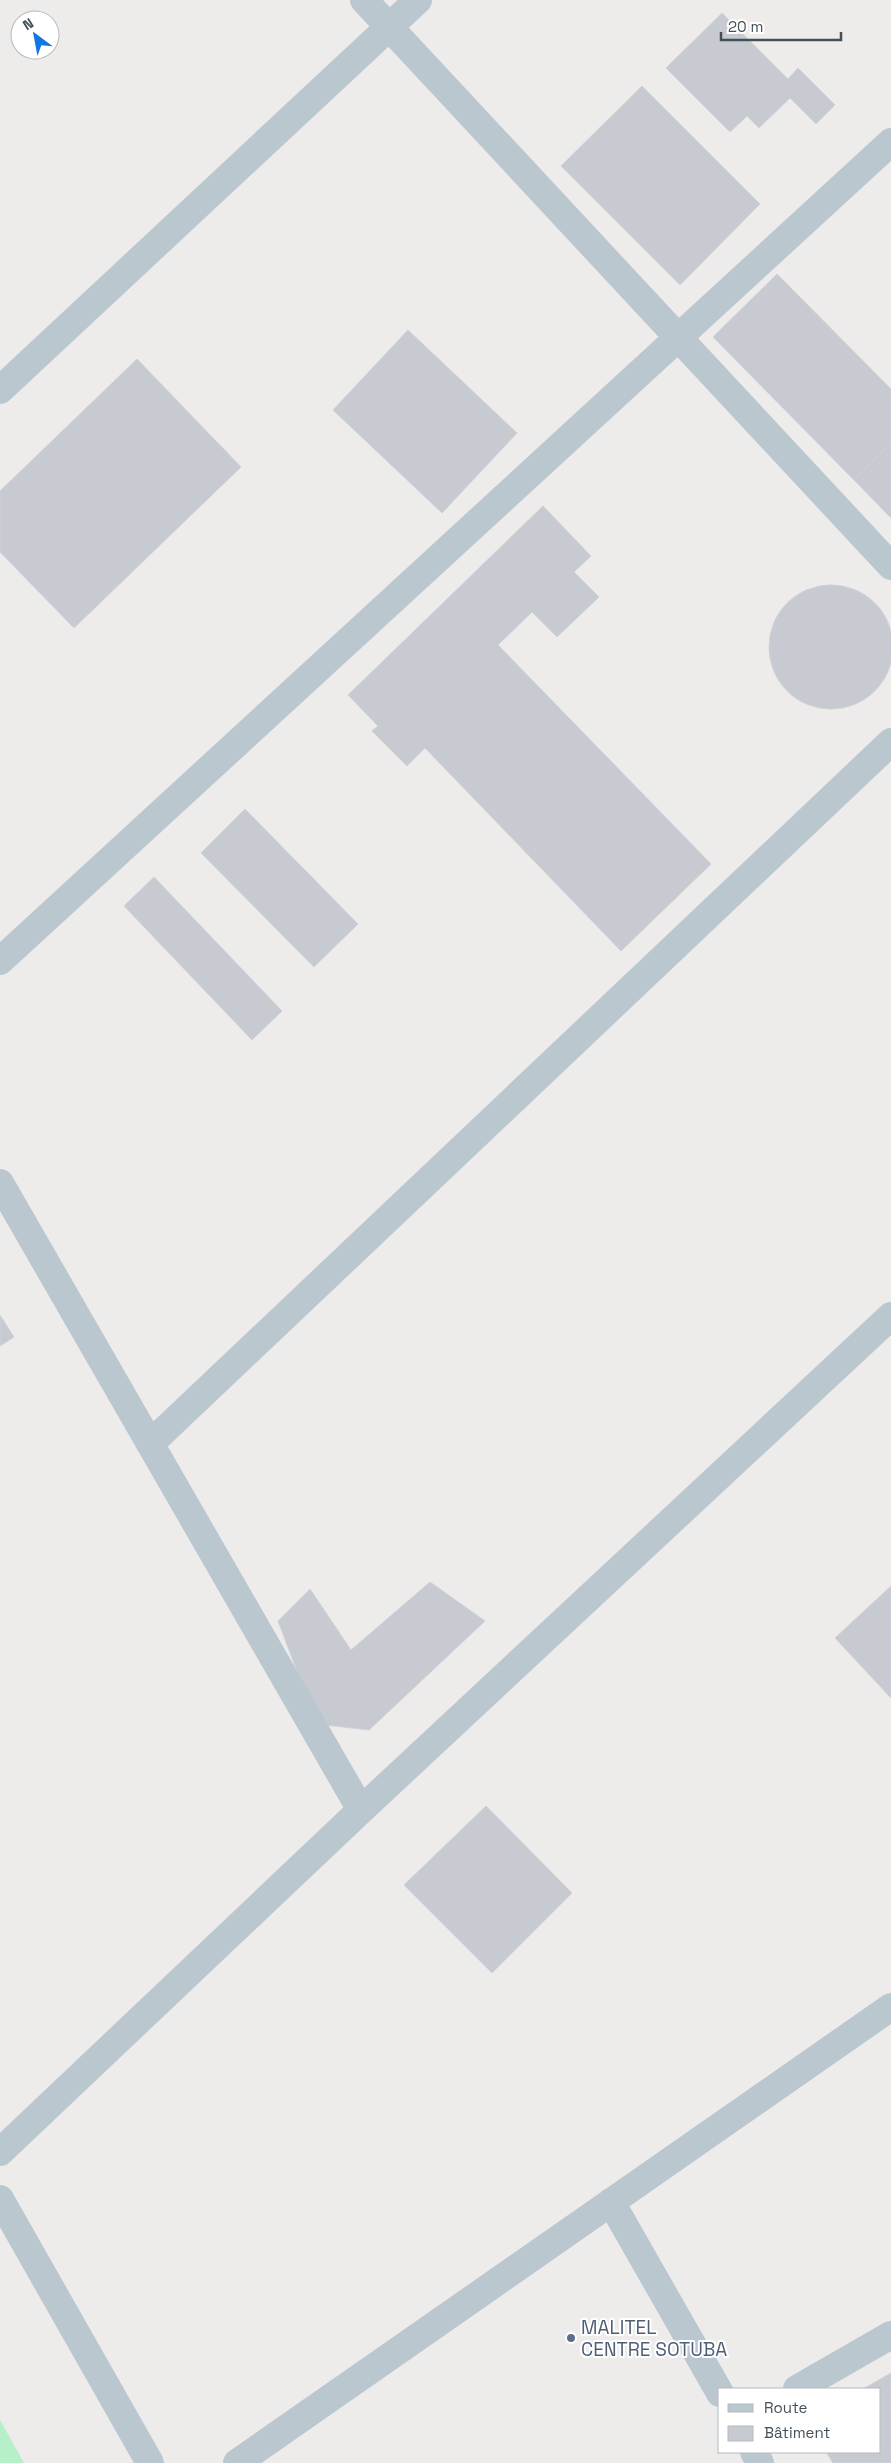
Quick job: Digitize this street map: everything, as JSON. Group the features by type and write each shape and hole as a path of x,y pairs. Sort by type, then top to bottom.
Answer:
{"street":[{"path":"364,0 891,566"},
{"path":"0,390 418,0"},
{"path":"0,961 891,142"},
{"path":"150,1444 891,742"},
{"path":"0,1183 361,1810"},
{"path":"0,2152 361,1810 891,1316"},
{"path":"237,2463 891,2007"},
{"path":"0,2199 150,2463"},
{"path":"611,2202 718,2389"},
{"path":"799,2388 891,2335"}],"green space":[{"path":"0,2420 24,2463 0,2463"}],"building":[{"path":"722,13 788,79 798,68 835,105 816,124 790,98 759,128 747,116 730,132 666,68"},
{"path":"642,86 760,204 680,285 561,166"},
{"path":"777,274 891,389 891,443 854,480 713,337"},
{"path":"408,330 517,433 442,513 333,410"},
{"path":"137,359 241,467 74,628 0,552 0,491"},
{"path":"891,443 891,518 854,480"},
{"path":"543,506 591,556 574,572 599,597 557,637 532,612 498,645 711,864 621,951 425,748 407,766 372,731 378,726 348,695"},
{"path":"831,585 855,590 875,603 888,623 892,653 888,671 875,691 855,704 831,709 807,704 787,691 774,671 769,647 774,623 787,603 807,590"},
{"path":"245,809 358,924 314,967 201,853"},
{"path":"154,877 282,1011 252,1040 124,906"},
{"path":"0,1315 14,1337 0,1346"},
{"path":"430,1582 485,1621 369,1730 317,1724 278,1621 310,1589 351,1650"},
{"path":"891,1586 891,1698 835,1638"},
{"path":"486,1806 572,1893 492,1973 404,1885"},
{"path":"891,2373 891,2463 833,2463 827,2453 881,2453 881,2388 865,2388"}],"place":[{"name":"MALITEL CENTRE SOTUBA","path":"571,2338"}]}
